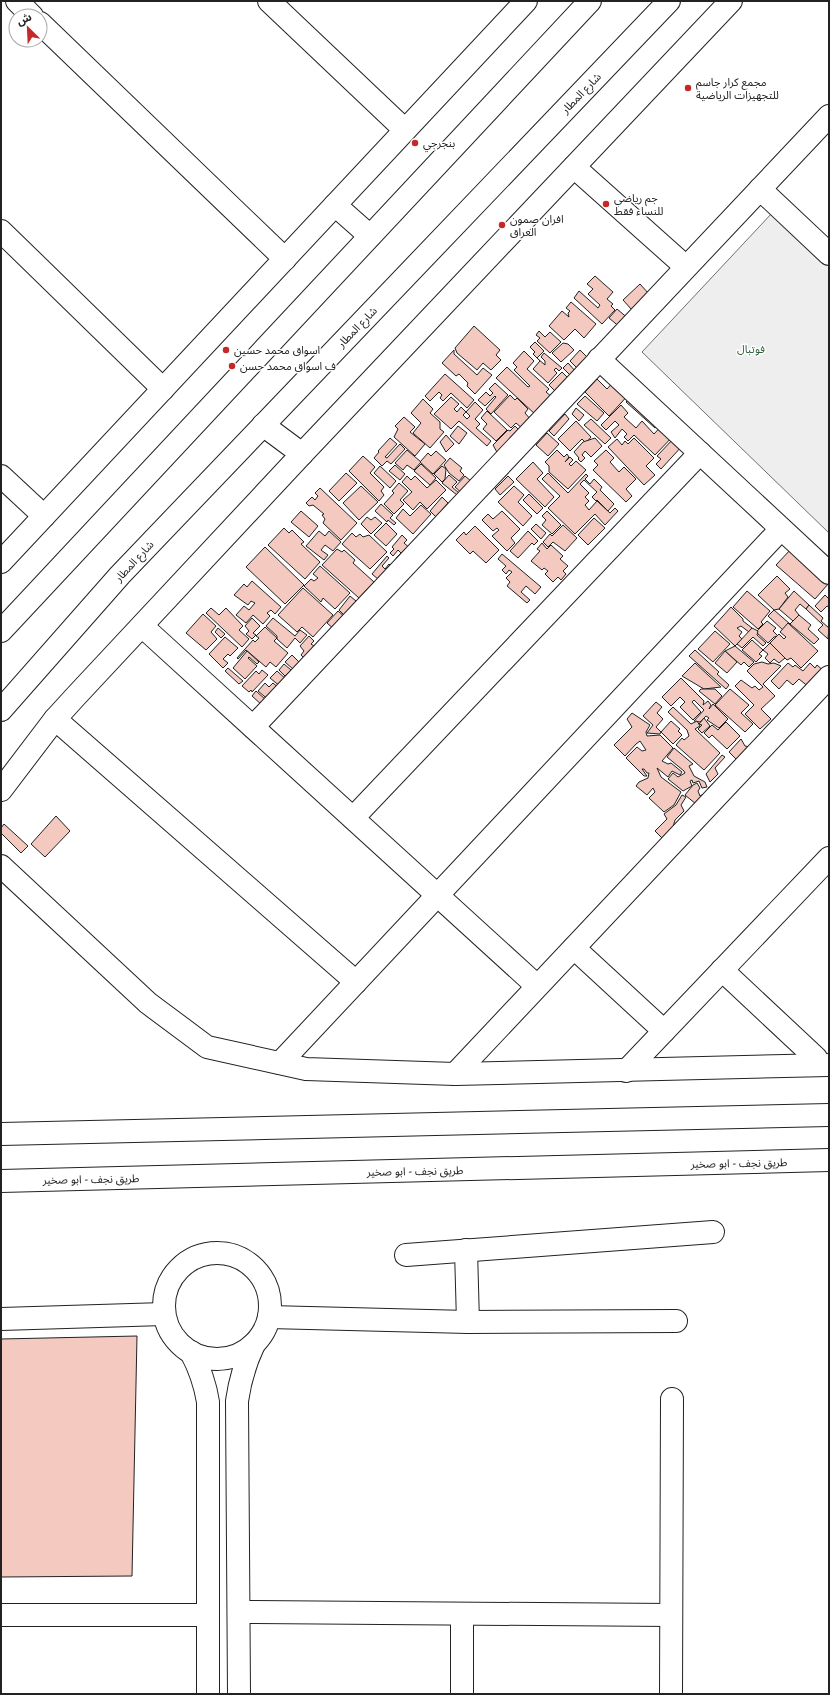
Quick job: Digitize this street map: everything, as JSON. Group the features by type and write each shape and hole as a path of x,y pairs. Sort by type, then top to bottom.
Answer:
{"main road":[{"path":"1,562 526,1"},
{"path":"1,631 590,1"},
{"name":"شارع المطار","path":"1,710 120,575 669,1"},
{"path":"1,790 55,719 302,454 731,1"},
{"path":"272,2 405,130"},
{"path":"48,32 285,259"},
{"path":"253,727 829,116"},
{"path":"574,167 686,267"},
{"path":"760,189 829,254"},
{"path":"335,205 370,236"},
{"path":"1,231 163,389"},
{"path":"599,359 829,573"},
{"path":"264,425 302,454"},
{"path":"353,818 700,453"},
{"path":"1,476 44,516"},
{"path":"280,1063 781,528"},
{"path":"142,626 537,986"},
{"path":"455,1074 829,676"},
{"path":"55,719 356,982"},
{"path":"626,1071 829,858"},
{"path":"1,866 148,1003 207,1047 306,1069 455,1074 626,1071 821,1059"},
{"path":"574,948 664,1031"},
{"path":"722,970 821,1059"},
{"path":"1,1134 829,1115"},
{"name":"طريق نجف - ابو صخير","path":"1,1181 829,1160"},
{"path":"406,1255 713,1232"},
{"path":"466,1250 468,1322"},
{"path":"239,1694 237,1401 240,1380 245,1363 254,1344 264,1331 269,1317 270,1296 262,1277 248,1262 229,1254 208,1253 189,1261 174,1275 165,1294 164,1314 169,1330 179,1343 191,1352 207,1358 224,1358 240,1353 254,1344"},
{"path":"1,1319 164,1314"},
{"path":"269,1317 468,1322 676,1321"},
{"path":"191,1352 202,1373 208,1402 208,1694"},
{"path":"671,1694 672,1399"},
{"path":"239,1612 671,1615"},
{"path":"462,1614 462,1694"},
{"path":"1,1615 208,1615"}],"green space":[{"name":"فوتبال","path":"773,212 829,264 829,533 642,352"}],"building":[{"path":"595,276 613,292 607,299 613,304 611,306 615,310 602,324 574,298 579,291 598,308 600,305 588,294 593,289 587,284"},
{"path":"640,284 649,294 632,310 623,300"},
{"path":"571,302 596,324 584,338 575,329 564,340 549,326 562,311 569,317 568,313 570,311 566,308"},
{"path":"617,309 630,320 622,329 609,318"},
{"path":"474,326 500,350 496,355 501,360 491,370 483,363 477,370 457,353 455,348"},
{"path":"539,331 545,337 550,332 561,342 550,353 537,341 540,338 536,335"},
{"path":"535,342 544,351 537,358 533,354 535,352 530,347"},
{"path":"563,343 568,344 574,350 561,362 552,353"},
{"path":"454,350 454,354 477,375 483,368 492,375 475,394 467,386 468,383 459,374 456,376 442,363"},
{"path":"580,350 589,359 579,370 570,361"},
{"path":"524,351 534,361 527,369 549,389 546,392 552,397 536,415 496,378 507,367 528,387 530,386 514,370 517,367 513,363"},
{"path":"544,353 562,368 559,371 556,368 554,370 557,373 548,383 533,369 540,361 537,358 545,365 545,361 541,357"},
{"path":"568,363 576,372 571,376 563,368"},
{"path":"562,372 568,378 555,391 549,385"},
{"path":"445,374 474,400 467,408 451,393 443,401 440,398 442,395 439,392 430,401 425,396"},
{"path":"597,379 607,389 616,379 631,392 609,416 585,392"},
{"path":"495,383 508,395 491,414 486,409 496,397 495,396 485,406 478,400 486,392 490,396 493,393 489,389"},
{"path":"634,394 663,421 655,428 626,402"},
{"path":"510,395 515,400 517,398 528,409 525,413 531,420 523,429 516,423 511,428 494,412"},
{"path":"585,396 604,413 597,421 577,404"},
{"path":"451,397 459,404 454,409 457,412 461,407 466,412 475,402 483,410 475,419 480,424 476,428 491,441 487,446 459,421 451,429 434,414","holes":["466,412 470,416 467,419 463,415"]},
{"path":"423,399 433,409 430,413 440,422 440,429 444,432 430,448 413,433 421,423 411,413"},
{"path":"621,405 628,413 624,417 636,428 642,421 654,434 664,423 675,434 655,455 634,435 628,441 624,437 627,434 622,429 615,438 611,432 619,425 615,421 606,430 601,425"},
{"path":"576,408 584,415 579,421 572,414"},
{"path":"487,411 507,430 496,441 483,429 487,424 481,418"},
{"path":"565,414 569,419 554,436 549,431"},
{"path":"404,417 415,427 410,432 425,444 415,456 394,437 398,429 395,426"},
{"path":"591,419 611,438 605,444 584,425"},
{"path":"576,421 591,437 586,443 582,439 570,451 558,439"},
{"path":"458,426 467,433 459,444 450,436"},
{"path":"515,426 519,430 499,456 493,445 508,430 510,431"},
{"path":"547,433 559,444 548,456 536,445"},
{"path":"446,435 454,444 446,452 440,442"},
{"path":"675,437 683,445 661,469 656,464 661,459 657,456"},
{"path":"390,438 397,444 385,457 387,458 400,444 405,449 391,464 387,461 382,466 374,458 379,452 378,451"},
{"path":"595,438 602,446 591,457 585,451 582,455 585,458 581,462 574,452 583,442"},
{"path":"634,438 654,458 646,466 655,475 644,485 608,447 617,439 622,445 625,441 628,444"},
{"path":"407,450 421,462 414,470 407,465 403,470 395,463"},
{"path":"557,450 564,457 567,454 569,457 565,462 570,457 573,460 569,464 571,466 576,461 586,470 568,489 549,472 549,466 545,462"},
{"path":"606,450 614,458 610,462 619,472 624,467 636,479 626,489 632,496 626,502 593,470 598,465 594,461"},
{"path":"436,451 446,460 433,474 420,462 428,453 431,456"},
{"path":"363,456 375,467 370,473 384,487 381,491 384,495 379,501 349,471"},
{"path":"450,458 462,468 460,471 464,475 459,481 449,473 444,465"},
{"path":"533,462 543,473 537,479 554,497 545,507 516,479"},
{"path":"421,464 436,478 430,485 414,471"},
{"path":"395,465 405,474 400,480 389,471"},
{"path":"380,466 396,481 390,488 374,473"},
{"path":"442,466 446,469 445,479 442,482 434,474"},
{"path":"346,473 357,483 339,501 329,491"},
{"path":"548,473 568,493 586,474 588,476 585,479 590,484 594,479 602,487 600,490 614,504 608,511 597,500 596,501 592,497 597,492 584,480 580,484 589,493 585,497 589,501 585,505 589,510 597,501 610,513 615,508 618,511 605,525 595,514 575,534 548,508 560,496 542,479"},
{"path":"449,475 457,482 452,487 459,493 457,495 442,483"},
{"path":"407,476 411,480 415,476 427,488 436,480 446,490 427,509 420,502 413,510 403,500 412,492 402,482"},
{"path":"465,476 472,482 463,494 455,487"},
{"path":"508,476 514,482 500,495 495,489"},
{"path":"399,483 408,491 400,500 404,504 394,514 384,504 394,493 392,491"},
{"path":"361,486 378,502 359,520 343,503"},
{"path":"514,486 524,495 518,502 532,516 523,526 498,502"},
{"path":"320,488 357,523 341,540 323,523 325,519 322,515 324,514 313,505 309,506 306,503 312,497 315,500 318,496 315,493"},
{"path":"529,494 543,508 537,514 523,500"},
{"path":"442,497 448,503 436,517 430,511"},
{"path":"381,504 393,515 390,518 396,523 394,525 388,520 387,522 375,511"},
{"path":"421,505 431,514 413,534 396,518 403,509 410,516"},
{"path":"301,511 318,526 309,537 291,522"},
{"path":"502,511 520,529 511,538 515,543 507,551 492,536 499,530 497,528 493,531 482,520 488,514 493,519"},
{"path":"547,511 561,525 552,534 542,525 546,520 542,516"},
{"path":"367,517 371,520 375,517 382,523 371,534 361,524"},
{"path":"594,518 605,528 588,545 578,535"},
{"path":"386,523 397,534 386,546 374,535"},
{"path":"536,524 546,533 541,539 531,529"},
{"path":"563,525 577,538 565,551 553,542 548,547 543,542 550,534 552,536"},
{"path":"475,526 499,550 486,563 473,551 470,554 456,540 464,532 466,535"},
{"path":"284,528 289,533 292,530 304,542 301,544 320,562 305,579 268,545"},
{"path":"319,531 325,536 329,531 341,542 333,551 325,545 321,550 328,555 324,560 306,546"},
{"path":"528,531 538,541 534,545 532,543 518,558 510,551"},
{"path":"352,533 356,537 360,534 363,537 369,535 387,552 370,569 342,544"},
{"path":"402,535 407,540 404,543 411,549 399,562 396,558 401,553 398,550 393,556 390,553 394,549 392,547"},
{"path":"542,543 547,549 551,545 563,556 560,559 568,566 563,571 566,574 561,580 558,577 553,582 545,574 548,571 544,568 542,570 531,561 540,551 537,549"},
{"path":"265,547 304,585 285,604 246,567"},
{"path":"792,548 829,583 815,599 776,565"},
{"path":"337,549 342,552 344,550 355,560 353,563 374,582 359,598 322,565"},
{"path":"502,554 541,587 535,594 526,586 521,592 530,600 527,603 507,586 510,582 506,578 512,572 509,570 506,574 502,570 506,566 498,559"},
{"path":"387,556 389,558 382,566 385,569 389,564 391,566 379,580 372,574"},
{"path":"320,566 350,593 335,609 323,598 321,602 304,586 311,579 314,581 318,578 313,574"},
{"path":"777,576 790,589 785,593 788,597 779,609 774,610 758,595"},
{"path":"252,581 281,607 275,614 271,610 267,613 270,616 263,624 253,615 246,623 236,615 244,606 249,610 255,603 251,601 248,605 234,595 244,584 247,587"},
{"path":"303,588 333,615 313,637 302,627 297,632 278,615"},
{"path":"747,591 770,611 761,622 763,624 758,629 733,607"},
{"path":"794,591 809,605 806,609 800,604 795,610 799,615 793,621 779,609"},
{"path":"825,595 829,599 829,607 827,606 821,612 815,606"},
{"path":"350,596 356,601 344,615 339,610"},
{"path":"809,605 823,618 821,621 829,628 828,639 818,630 823,625 806,609"},
{"path":"731,607 743,619 743,621 752,628 749,632 741,626 737,628 742,632 739,636 742,639 735,646 714,626"},
{"path":"211,608 219,615 226,608 243,626 239,630 249,639 242,647 206,613"},
{"path":"774,610 790,624 788,623 784,631 768,616"},
{"path":"338,611 346,618 335,630 327,623"},
{"path":"203,614 216,626 211,632 217,639 206,650 186,633"},
{"path":"799,615 811,625 808,629 819,639 814,644 790,624"},
{"path":"252,618 260,626 253,633 256,635 252,639 246,634 249,631 245,626"},
{"path":"273,618 295,636 300,630 307,635 300,643 295,638 287,648 266,626"},
{"path":"767,621 776,628 773,631 778,636 774,637 768,643 756,632"},
{"path":"788,623 818,651 801,668 791,658 787,660 770,643 779,634 784,639 786,637 780,632"},
{"path":"265,627 277,638 274,641 288,653 276,667 270,662 266,667 246,650 238,659 237,658 253,640 255,642 259,638 256,636"},
{"path":"218,628 225,634 221,638 215,632"},
{"path":"752,628 758,631 757,635 766,643 763,646 753,637 742,648 737,644"},
{"path":"715,631 730,644 713,662 698,649"},
{"path":"309,636 314,641 311,644 314,646 306,660 301,655 304,651 300,646"},
{"path":"225,637 238,648 230,656 228,654 223,659 228,663 223,668 209,654"},
{"path":"752,640 763,650 759,654 762,656 756,662 742,650"},
{"path":"770,643 785,658 779,663 774,659 770,663 765,658 768,654 763,650"},
{"path":"735,646 754,662 749,667 744,662 741,665 725,651"},
{"path":"695,650 719,672 717,674 729,685 726,689 689,656"},
{"path":"247,651 259,662 257,664 249,657 248,658 257,666 245,679 233,668"},
{"path":"725,651 737,662 727,673 715,663"},
{"path":"292,655 299,662 293,669 285,662"},
{"path":"762,662 768,664 774,663 781,666 763,684 775,696 761,709 771,719 760,729 745,714 754,705 735,686 741,680 752,688 755,686 759,690 763,687 747,671 754,664"},
{"path":"695,663 721,687 704,689 682,676"},
{"path":"788,663 793,667 795,665 803,671 810,663 815,668 817,665 825,672 810,688 799,679 793,685 787,680 779,689 771,681"},
{"path":"284,664 291,670 285,676 279,670"},
{"path":"228,668 243,681 239,684 225,671"},
{"path":"262,670 268,675 252,692 251,690 249,692 242,686 256,671 259,674"},
{"path":"277,671 287,680 281,687 270,678"},
{"path":"681,678 704,701 703,705 708,701 711,705 709,709 713,704 728,719 719,728 707,720 709,718 706,716 700,722 694,721 704,710 694,700 692,702 701,712 693,720 680,707 685,702 680,697 671,706 662,697"},
{"path":"265,683 269,687 273,683 280,689 270,701 258,691"},
{"path":"701,689 715,689 722,696 715,704 699,691"},
{"path":"730,689 749,705 741,713 753,724 745,732 715,705"},
{"path":"256,691 266,700 262,705 252,696"},
{"path":"656,702 662,707 657,713 663,719 656,727 661,732 660,734 647,733 653,725 643,716"},
{"path":"673,707 691,724 697,721 700,726 695,729 720,753 704,770 676,745 682,738 684,740 689,736 687,730 668,712"},
{"path":"632,713 650,725 646,732 647,736 660,735 673,748 662,761 668,764 671,763 682,772 680,775 672,771 668,777 657,768 661,777 681,792 674,805 664,812 649,798 655,792 653,788 647,795 636,786 639,782 648,778 649,773 642,769 647,776 644,776 626,758 637,747 642,751 646,750 640,741 625,756 614,745 632,727 627,719"},
{"path":"704,718 710,726 702,733 698,729 702,725 699,724"},
{"path":"671,721 680,729 678,731 682,735 673,744 661,732"},
{"path":"726,722 740,736 727,749 712,735 709,738 704,733 712,725 718,730"},
{"path":"741,739 745,746 750,747 737,760 729,752"},
{"path":"674,748 693,764 689,766 694,776 705,782 707,787 702,788 699,781 693,783 692,780 690,781 692,786 683,791 668,779 673,773 678,777 685,773 667,757"},
{"path":"722,755 725,757 715,768 718,774 710,782 706,774"},
{"path":"697,783 700,788 698,791 700,796 707,792 709,787 714,787 696,804 685,795 693,785"},
{"path":"682,795 686,797 681,805 684,811 675,820 673,827 662,838 655,831 667,819 664,814 676,805"},
{"path":"56,816 70,831 45,857 31,844"},
{"path":"4,824 28,846 21,853 1,833 1,828"},
{"path":"137,1336 132,1576 1,1577 1,1339"}],"place":[{"name":"مجمع كرار جاسم للتجهيزات الرياضية","path":"688,88"},
{"name":"بنجرجي","path":"415,143"},
{"name":"جم رياضي للنساء فقط","path":"606,204"},
{"name":"افران صمون العراق","path":"502,225"},
{"name":"اسواق محمد حسين","path":"226,350"},
{"name":"ف اسواق محمد حسن","path":"232,366"}]}
